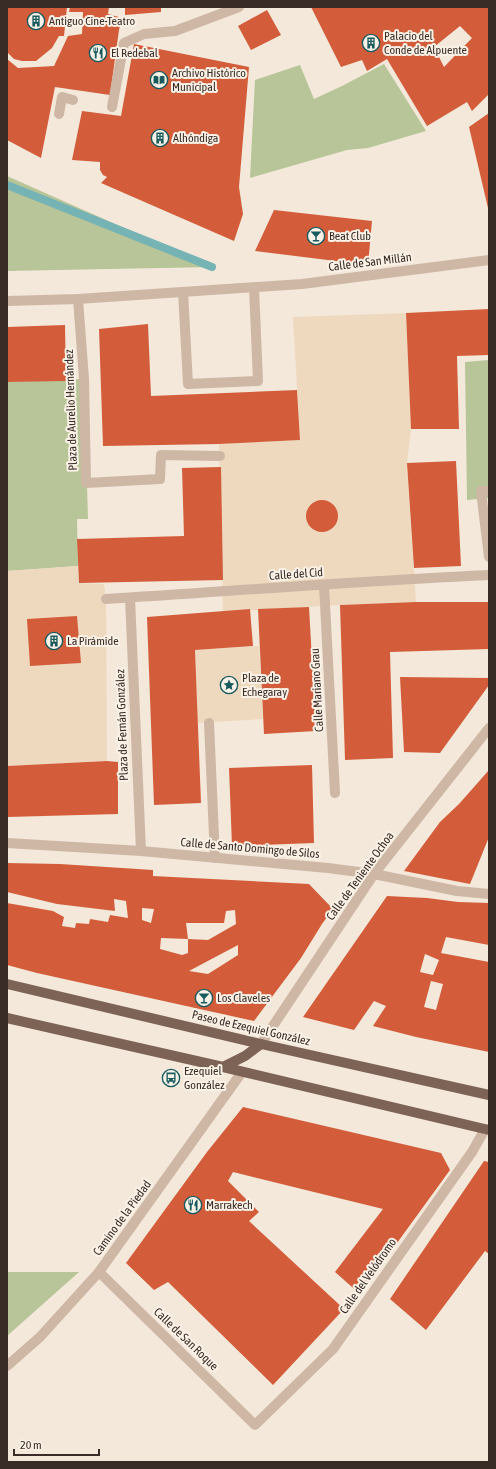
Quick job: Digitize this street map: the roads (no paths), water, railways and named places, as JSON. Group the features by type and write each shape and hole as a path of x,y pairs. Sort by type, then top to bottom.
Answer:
{"main road":[{"name":"Paseo de Ezequiel González","path":"7,984 261,1044 489,1095"},
{"path":"7,1018 242,1072 488,1126"},
{"path":"223,1067 245,1056 261,1044"},
{"path":"242,1072 261,1044"}],"street":[{"path":"112,107 124,43 144,34 175,31 239,7"},
{"path":"59,114 62,98 73,100"},
{"name":"Calle de San Millán","path":"7,301 78,299 302,284 489,260"},
{"path":"184,292 188,384 258,381 254,288"},
{"name":"Plaza de Aurelio Hernández","path":"78,299 84,379 86,483 160,479 160,455 220,456"},
{"path":"489,491 481,491 489,556"},
{"name":"Calle del Cid","path":"106,599 404,579 489,575"},
{"name":"Calle Mariano Grau","path":"324,585 335,794"},
{"name":"Plaza de Fernán González","path":"130,598 140,851"},
{"path":"209,723 215,858"},
{"name":"Calle de Teniente Ochoa","path":"261,1044 374,874 489,728"},
{"name":"Calle de Santo Domingo de Silos","path":"7,844 140,851 328,868 374,874 457,891 489,894"},
{"name":"Camino de la Piedad","path":"7,1366 40,1336 99,1272 242,1072"},
{"name":"Calle del Velódromo","path":"255,1425 333,1349 472,1152 488,1126"},
{"name":"Calle de San Roque","path":"99,1272 255,1425"}],"waterway":[{"path":"7,185 212,267"}],"place":[{"name":"Antiguo Cine-Teatro","path":"36,21"},
{"name":"Palacio del Conde de Alpuente","path":"371,43"},
{"name":"El Redebal","path":"98,53"},
{"name":"Archivo Histórico Municipal","path":"159,80"},
{"name":"Alhóndiga","path":"160,138"},
{"name":"Beat Club","path":"316,236"},
{"name":"La Pirámide","path":"54,641"},
{"name":"Plaza de Echegaray","path":"229,685"},
{"name":"Los Claveles","path":"204,998"},
{"name":"Ezequiel González","path":"171,1078"},
{"name":"Marrakech","path":"193,1205"}]}
